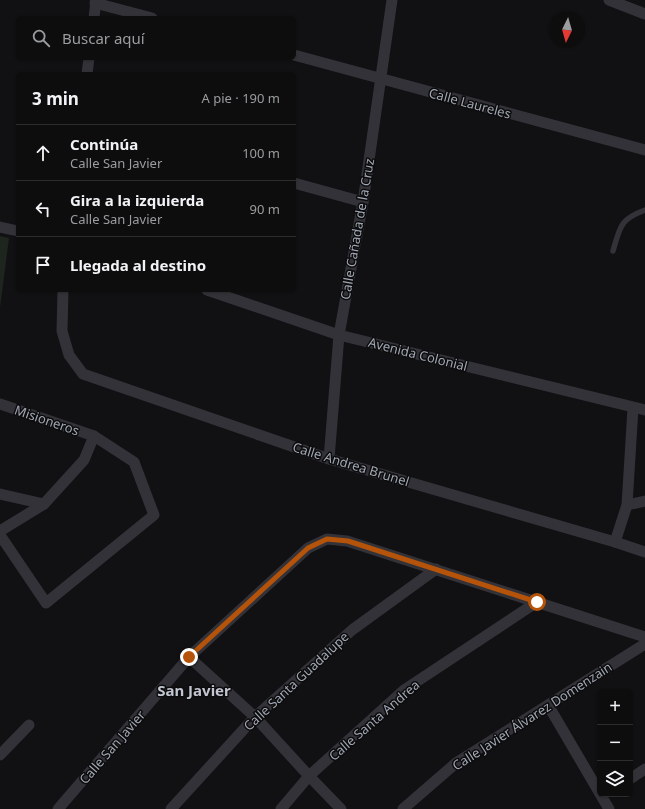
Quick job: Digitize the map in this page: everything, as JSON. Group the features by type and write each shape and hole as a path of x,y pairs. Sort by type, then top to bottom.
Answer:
{"street":[{"name":"Calle Cañada de la Cruz","path":"329,459 339,335 364,202 392,0"},
{"path":"609,0 645,14"},
{"path":"94,16 95,2 145,16"},
{"name":"Calle Laureles","path":"296,57 381,78 645,150"},
{"path":"87,72 89,60"},
{"path":"296,184 364,202"},
{"path":"0,227 16,231"},
{"name":"Calle Andrea Brunel","path":"62,292 62,331 69,355 83,374 329,459 645,552"},
{"name":"Avenida Colonial","path":"213,292 339,335 645,410"},
{"name":"Misioneros","path":"0,404 94,436 134,462 154,515 46,603 0,535"},
{"path":"615,542 627,504 633,408"},
{"name":"Misioneros","path":"0,530 44,504 84,460 94,436"},
{"path":"0,494 44,504"},
{"path":"627,504 645,502"},
{"name":"Calle San Javier","path":"58,809 189,657 308,548 327,539 348,541 436,568 645,637"},
{"name":"Calle Santa Guadalupe","path":"171,809 255,717 352,630 436,568"},
{"name":"Calle Santa Andrea","path":"281,809 309,776 404,690 537,602"},
{"name":"Calle Javier Álvarez Domenzain","path":"403,809 456,763 645,644"},
{"path":"189,657 255,717 341,809"},
{"path":"548,705 597,784"},
{"path":"0,755 29,725"},
{"path":"633,777 645,769"},
{"path":"605,797 609,809"}],"lane":[{"path":"613,252 623,222 633,214 645,210"}],"shaded area":[{"path":"0,236 9,238 0,308"}],"district":[{"name":"San Javier","path":"194,691"}],"route":[{"path":"189,657 308,548 327,539 348,541 436,568 537,602"}]}
